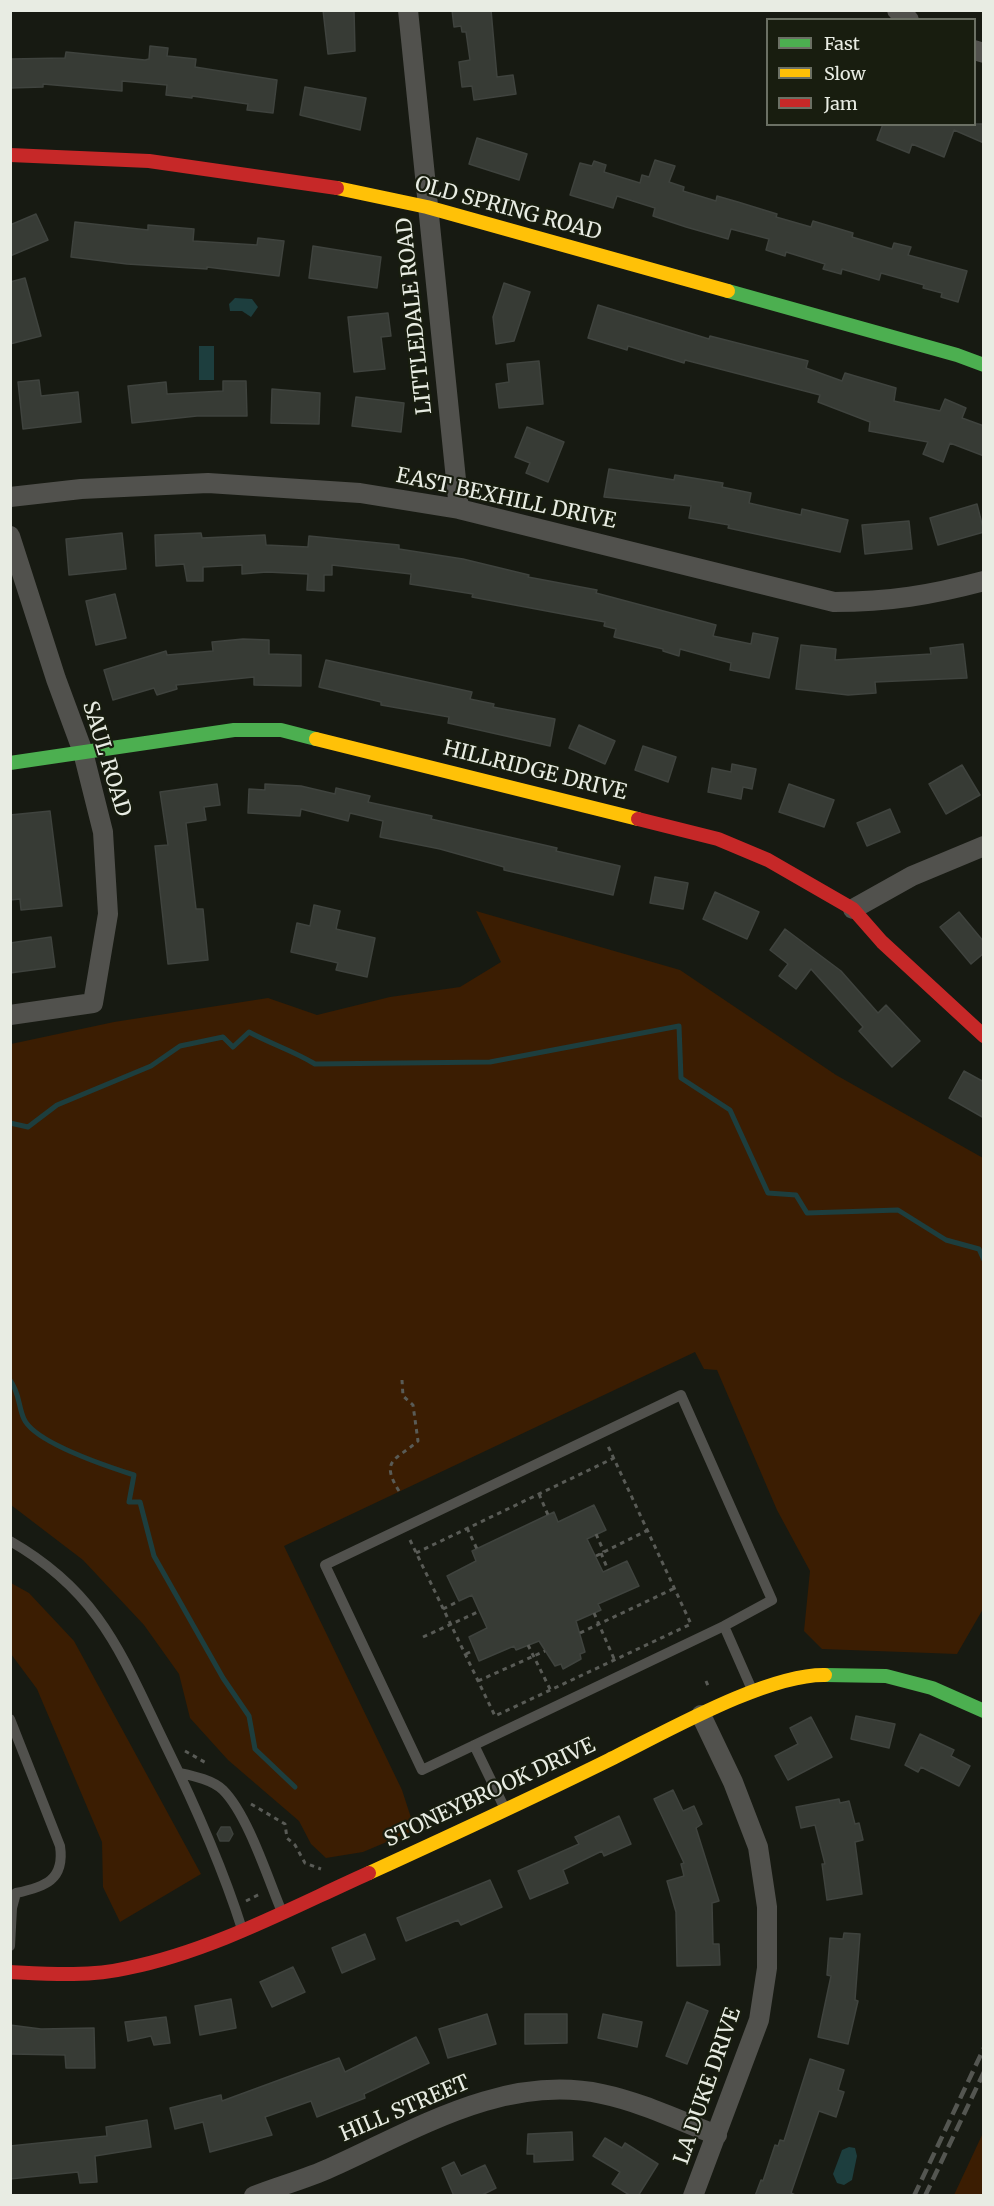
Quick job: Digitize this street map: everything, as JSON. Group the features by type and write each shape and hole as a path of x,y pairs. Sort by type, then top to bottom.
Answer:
{"street":[{"name":"LITTLEDALE ROAD","path":"408,10 459,509"},
{"name":"OLD SPRING ROAD","path":"10,155 149,161 325,185 428,207 957,355 984,365"},
{"name":"EAST BEXHILL DRIVE","path":"10,496 81,489 208,483 360,493 459,509 834,602 885,602 929,596 984,581"},
{"name":"SAUL ROAD","path":"10,536 56,679 83,752 103,832 108,914 93,1003 10,1015"},
{"name":"HILLRIDGE DRIVE","path":"10,763 234,730 281,730 717,839 768,860 853,909 882,942 984,1036"},
{"path":"853,909 912,876 984,846"},
{"name":"STONEYBROOK DRIVE","path":"10,1972 71,1975 126,1969 167,1959 243,1930 506,1810 701,1715 753,1693 807,1675 886,1676 981,1704"},
{"name":"LA DUKE DRIVE","path":"693,2196 759,2020 767,1968 767,1907 758,1847 733,1782 701,1715"},
{"name":"HILL STREET","path":"254,2196 327,2169 474,2103 524,2092 563,2090 602,2094 717,2135"}],"lane":[{"path":"681,1395 772,1600 724,1626 422,1770 325,1565 404,1527 681,1395"},
{"path":"10,1541 53,1570 83,1598 112,1635 180,1773 243,1930"},
{"path":"724,1626 753,1693"},
{"path":"10,1719 60,1846 62,1858 53,1879 42,1887 16,1893 11,1908 10,1946"},
{"path":"474,1745 506,1810"},
{"path":"180,1773 199,1778 222,1789 237,1809 282,1912"}],"path":[{"path":"399,1491 390,1475 390,1467 396,1457 418,1441 413,1405 403,1396 402,1380"},
{"path":"404,1527 495,1716 691,1624 602,1433"},
{"path":"416,1553 614,1458"},
{"path":"539,1494 548,1515"},
{"path":"467,1528 477,1549"},
{"path":"596,1556 648,1530"},
{"path":"596,1534 608,1570"},
{"path":"580,1633 675,1588"},
{"path":"443,1609 459,1602"},
{"path":"423,1637 480,1611"},
{"path":"594,1613 621,1675"},
{"path":"528,1645 545,1679"},
{"path":"466,1654 474,1650"},
{"path":"478,1681 545,1651"},
{"path":"183,1750 212,1767"},
{"path":"246,1801 285,1824 287,1838 295,1845 305,1863 321,1869"},
{"path":"245,1902 263,1893"}],"shaded area":[{"path":"476,911 680,970 836,1075 983,1158 983,1609 957,1654 822,1649 804,1631 810,1571 777,1510 717,1370 704,1369 695,1352 284,1546 402,1790 415,1830 363,1852 326,1858 311,1844 299,1821 228,1760 190,1718 179,1674 144,1625 83,1560 11,1505 11,1044 114,1022 268,998 317,1015 390,997 460,987 501,962"},
{"path":"11,1583 29,1593 74,1641 201,1874 120,1922 103,1887 102,1842 37,1689 11,1654"},
{"path":"983,2133 983,2195 954,2195"}],"water":[{"path":"235,298 252,299 258,307 251,317 242,311 230,311 229,304"},
{"path":"199,346 214,346 214,380 199,380"},
{"path":"849,2147 855,2148 857,2156 852,2180 844,2185 837,2183 833,2174 842,2150"}],"building":[{"path":"323,10 354,10 355,51 328,54"},
{"path":"452,10 491,10 497,77 513,75 516,94 474,100 472,86 462,87 459,62 470,60 466,32 462,32 461,26 454,27"},
{"path":"150,46 168,48 167,56 196,59 195,67 277,80 273,113 247,110 248,104 192,96 192,98 166,95 167,85 122,81 122,91 43,84 43,87 10,88 10,59 65,58 66,52 145,60 149,59"},
{"path":"305,87 366,98 360,130 300,115"},
{"path":"976,124 984,124 984,143 954,130 944,157 912,144 909,153 877,140 882,126 976,126"},
{"path":"477,138 527,154 519,180 469,164"},
{"path":"655,160 675,166 669,182 684,187 683,191 716,201 717,196 811,227 813,221 853,233 852,237 892,249 894,243 911,247 908,255 967,271 958,302 941,297 942,293 923,288 924,285 881,273 879,280 842,269 841,274 823,269 825,264 786,252 785,256 766,250 769,239 731,229 728,239 686,227 653,216 655,208 617,196 613,208 570,195 580,163 592,166 594,161 606,165 604,172 640,183 642,175 649,177"},
{"path":"36,214 48,240 10,256 10,225"},
{"path":"75,222 148,230 148,225 194,229 193,241 257,245 258,238 284,241 279,276 207,267 207,269 127,264 71,257"},
{"path":"313,246 381,257 377,288 309,278"},
{"path":"25,278 41,336 10,344 10,282"},
{"path":"504,283 530,292 514,341 496,344 493,317"},
{"path":"598,305 709,339 710,336 808,361 806,368 842,381 845,373 896,388 894,401 940,411 945,399 966,408 962,418 984,426 984,456 950,443 943,462 923,454 928,442 869,431 870,422 818,402 820,395 685,360 684,363 628,346 627,350 588,338"},
{"path":"388,313 391,336 381,337 385,369 354,372 348,317"},
{"path":"539,361 543,404 499,408 496,384 509,382 507,364"},
{"path":"39,380 41,396 78,392 81,422 23,429 18,382"},
{"path":"223,381 246,381 247,416 197,416 132,423 128,386 166,382 167,394 223,391"},
{"path":"272,389 320,393 319,424 271,423"},
{"path":"356,397 404,403 401,432 352,426"},
{"path":"527,427 564,442 548,482 526,473 530,463 515,457"},
{"path":"609,469 674,480 675,475 723,483 722,487 751,493 749,503 801,515 802,509 848,520 840,552 728,528 729,525 689,518 691,506 604,497"},
{"path":"977,504 984,532 938,545 930,518"},
{"path":"909,521 912,549 865,554 862,525"},
{"path":"122,533 126,569 69,575 66,539"},
{"path":"201,533 202,538 265,535 266,545 308,547 309,536 399,545 399,549 463,559 529,575 528,577 597,590 596,593 716,625 713,636 751,644 753,633 778,638 769,678 730,670 731,663 680,649 679,656 663,651 663,649 614,637 616,629 604,626 605,622 472,597 473,594 410,584 411,574 332,565 332,575 324,575 324,591 307,590 308,574 267,572 242,574 242,565 203,567 203,581 187,581 184,564 156,566 155,535"},
{"path":"115,594 126,638 96,645 86,601"},
{"path":"243,639 269,640 269,654 301,655 301,686 254,685 254,677 176,685 177,689 157,695 154,688 113,700 104,670 166,651 167,655 213,651 212,642"},
{"path":"963,644 967,678 875,682 876,693 848,695 796,689 801,645 836,649 835,660 931,654 930,648"},
{"path":"326,660 472,692 470,699 494,704 493,707 555,719 550,746 448,723 449,717 381,705 381,702 319,687"},
{"path":"579,725 615,741 605,764 569,748"},
{"path":"643,746 676,757 668,782 635,770"},
{"path":"732,764 756,769 752,789 743,787 741,799 708,792 712,768 731,772"},
{"path":"962,765 980,795 946,814 929,784"},
{"path":"217,784 220,805 204,807 206,820 186,823 196,909 203,909 208,960 168,964 155,846 168,845 160,792"},
{"path":"265,784 301,786 335,794 336,788 370,796 368,802 432,816 431,819 557,848 556,851 620,866 613,895 504,870 504,867 440,849 380,837 383,821 350,813 348,821 301,809 300,816 248,813 249,789 265,790"},
{"path":"789,784 834,800 824,827 779,812"},
{"path":"890,809 900,832 867,846 857,823"},
{"path":"50,811 62,906 21,910 20,899 10,900 10,815"},
{"path":"655,877 688,883 683,909 650,903"},
{"path":"715,892 759,912 747,939 703,919"},
{"path":"314,905 340,911 336,929 375,938 367,977 336,970 338,963 291,952 297,923 310,926"},
{"path":"959,912 984,942 984,953 971,964 940,927"},
{"path":"785,929 841,971 878,1013 886,1005 920,1041 892,1067 859,1031 863,1027 811,969 796,989 779,976 788,964 770,950"},
{"path":"51,937 55,967 10,973 10,943"},
{"path":"964,1071 984,1082 984,1118 949,1098"},
{"path":"594,1505 606,1530 587,1539 603,1572 627,1561 639,1586 598,1604 601,1610 576,1621 585,1652 580,1654 581,1659 563,1669 561,1664 555,1666 539,1641 516,1650 514,1646 479,1661 469,1637 487,1628 472,1595 459,1601 447,1576 476,1561 472,1551 554,1512 558,1522"},
{"path":"856,1716 895,1724 889,1748 851,1739"},
{"path":"811,1717 832,1757 788,1780 775,1756 798,1744 790,1728"},
{"path":"920,1734 954,1750 951,1756 970,1766 959,1786 921,1767 918,1772 905,1765"},
{"path":"673,1790 683,1811 694,1806 702,1824 696,1828 719,1901 712,1903 713,1944 719,1944 720,1965 677,1966 676,1912 667,1881 684,1876 681,1864 684,1863 654,1799"},
{"path":"839,1799 840,1803 849,1801 855,1824 859,1823 863,1840 855,1842 862,1894 827,1900 822,1864 825,1864 815,1825 801,1828 796,1807"},
{"path":"619,1816 631,1844 604,1856 602,1851 563,1870 568,1883 530,1899 518,1871 579,1844 575,1837"},
{"path":"221,1827 230,1827 233,1834 229,1841 220,1841 217,1834"},
{"path":"490,1880 502,1907 461,1925 458,1920 406,1941 397,1918"},
{"path":"844,1933 860,1934 855,2000 858,2001 848,2044 818,2037 831,1976 827,1975 830,1938 843,1939"},
{"path":"365,1934 375,1959 342,1973 332,1948"},
{"path":"293,1967 305,1992 272,2007 260,1982"},
{"path":"231,1999 236,2028 200,2035 195,2006"},
{"path":"687,2002 708,2011 687,2064 666,2056"},
{"path":"487,2014 496,2044 448,2058 439,2029"},
{"path":"525,2014 567,2014 567,2043 525,2044"},
{"path":"603,2014 642,2022 637,2047 598,2038"},
{"path":"166,2017 170,2043 154,2045 151,2036 128,2041 125,2022"},
{"path":"10,2025 41,2029 94,2028 95,2068 66,2068 65,2055 10,2054"},
{"path":"416,2037 429,2063 364,2094 365,2098 317,2117 311,2101 265,2117 272,2135 210,2152 203,2122 175,2129 170,2108 221,2095 222,2101 339,2058 345,2072"},
{"path":"810,2059 844,2070 838,2090 844,2092 836,2117 819,2111 791,2193 797,2196 755,2196 761,2180 763,2181 775,2145 778,2146 780,2140 784,2141"},
{"path":"147,2120 151,2147 95,2156 97,2182 80,2183 78,2172 10,2179 10,2146 107,2136 106,2127"},
{"path":"572,2132 573,2160 534,2162 534,2154 527,2154 528,2134"},
{"path":"605,2138 622,2148 625,2143 658,2164 638,2196 631,2196 612,2184 620,2172 593,2156"},
{"path":"454,2162 461,2176 485,2165 496,2188 480,2196 454,2196 442,2168"}],"waterway":[{"path":"10,1123 28,1127 57,1105 151,1066 180,1046 223,1037 233,1047 249,1032 315,1064 490,1062 679,1026 681,1078 730,1110 768,1193 796,1195 807,1213 898,1210 946,1240 979,1249 984,1260"},
{"path":"10,1380 16,1390 24,1419 42,1437 74,1453 134,1475 129,1502 140,1502 154,1556 223,1678 249,1716 255,1749 295,1787"}],"railway":[{"path":"914,2196 984,2048"},
{"path":"925,2196 984,2072"}],"traffic: fast":[{"path":"728,291 957,355 984,365"},
{"path":"10,763 234,730 281,730 316,739"},
{"path":"825,1675 886,1676 932,1688 984,1711"}],"traffic: slow":[{"path":"337,188 427,207 728,291"},
{"path":"316,739 638,819"},
{"path":"369,1873 550,1789 745,1694 801,1677 825,1675"}],"traffic: jam":[{"path":"10,155 149,161 337,188"},
{"path":"638,819 718,839 768,860 853,909 882,942 984,1036"},
{"path":"10,1972 99,1973 159,1960 221,1940 369,1873"}]}
